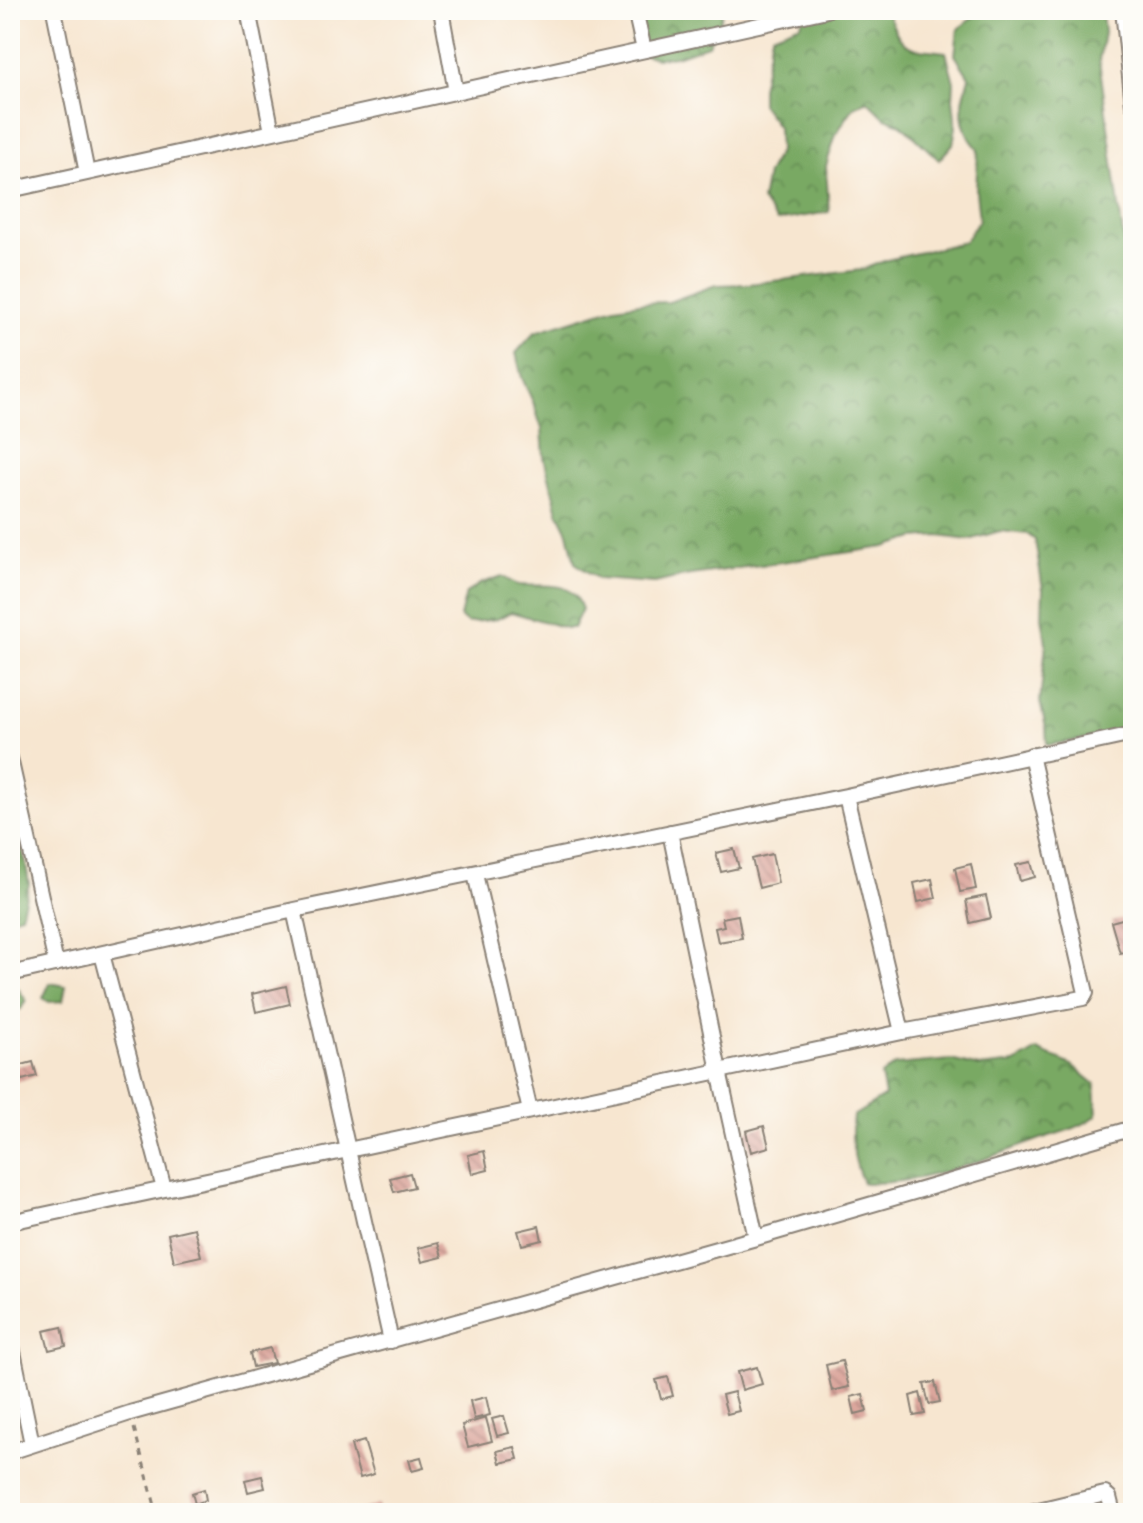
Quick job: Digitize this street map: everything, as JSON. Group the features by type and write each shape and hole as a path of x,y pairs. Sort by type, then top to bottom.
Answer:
{"street":[{"path":"54,10 87,173"},
{"path":"248,10 272,132"},
{"path":"441,10 456,92"},
{"path":"635,10 644,50"},
{"path":"10,190 827,10"},
{"path":"1123,10 1133,105"},
{"path":"10,974 294,910 1133,734"},
{"path":"10,1222 902,1032 1083,998 1086,995 1031,755"},
{"path":"10,758 56,964"},
{"path":"846,796 902,1032"},
{"path":"670,832 756,1238"},
{"path":"475,874 530,1111"},
{"path":"294,910 391,1341"},
{"path":"102,954 164,1189"},
{"path":"10,1452 130,1413 756,1238 1133,1128"},
{"path":"10,1337 32,1444"},
{"path":"1026,1513 1105,1494 1109,1497 1113,1513"}],"path":[{"path":"130,1413 157,1513"}],"green space":[{"path":"622,10 723,10 708,45 676,56 657,58 641,54 632,41 634,28"},
{"path":"805,10 886,10 906,44 946,52 954,82 956,127 953,144 939,160 901,124 885,118 867,100 854,107 836,134 826,166 829,212 777,221 762,201 767,174 779,151 778,127 761,104 761,88 772,35 801,24"},
{"path":"1102,10 1104,33 1099,60 1133,309 1133,728 1047,745 1040,702 1046,643 1042,617 1043,590 1035,540 1027,534 1000,531 969,540 939,536 915,538 885,547 684,576 655,583 598,579 575,563 544,457 542,429 522,378 516,353 535,332 615,307 669,302 716,285 749,284 861,270 887,260 964,242 979,220 976,191 978,149 963,123 969,77 955,55 958,29 980,12"},
{"path":"502,576 517,584 557,586 572,592 582,609 573,628 511,612 497,619 467,623 460,617 466,593"},
{"path":"10,806 29,884 21,915 10,918"},
{"path":"50,983 66,986 63,1001 49,1002 43,998"},
{"path":"16,986 26,1000 21,1009 11,1014 10,993"},
{"path":"1037,1050 1072,1065 1095,1084 1097,1115 1075,1128 950,1170 907,1180 863,1183 853,1150 853,1116 885,1096 881,1075 895,1065 951,1060 979,1067 1015,1063"}],"building":[{"path":"734,849 739,868 721,872 716,853"},
{"path":"772,854 778,883 759,888 752,859"},
{"path":"1031,862 1035,877 1020,881 1016,865"},
{"path":"971,864 976,889 960,892 955,868"},
{"path":"932,879 936,898 918,902 914,883"},
{"path":"986,896 991,918 970,923 966,900"},
{"path":"738,915 742,938 718,942 715,928 724,926 722,918"},
{"path":"1133,916 1133,950 1120,953 1111,922"},
{"path":"286,986 290,1004 256,1012 252,994"},
{"path":"33,1062 37,1076 11,1083 10,1068"},
{"path":"764,1126 769,1147 751,1152 746,1131"},
{"path":"484,1151 488,1170 472,1174 468,1155"},
{"path":"410,1173 414,1187 394,1192 390,1178"},
{"path":"539,1226 542,1240 522,1245 518,1231"},
{"path":"194,1228 201,1256 174,1262 168,1234"},
{"path":"438,1243 442,1257 422,1262 418,1248"},
{"path":"62,1327 66,1346 49,1350 44,1331"},
{"path":"270,1348 274,1363 253,1367 250,1353"},
{"path":"842,1361 849,1387 832,1391 826,1365"},
{"path":"757,1367 762,1384 742,1390 737,1372"},
{"path":"668,1377 673,1396 661,1399 656,1380"},
{"path":"935,1382 940,1402 929,1404 924,1384"},
{"path":"734,1392 739,1411 727,1414 722,1395"},
{"path":"920,1393 925,1414 914,1416 910,1396"},
{"path":"863,1394 867,1411 855,1414 851,1397"},
{"path":"486,1397 490,1415 474,1419 470,1401"},
{"path":"504,1416 509,1433 497,1436 492,1419"},
{"path":"486,1418 492,1441 468,1447 462,1425"},
{"path":"364,1441 374,1474 360,1478 351,1445"},
{"path":"515,1447 518,1459 500,1463 497,1451"},
{"path":"421,1457 424,1468 412,1471 409,1460"},
{"path":"262,1476 265,1488 248,1492 245,1480"},
{"path":"204,1489 206,1500 195,1504 192,1493"},
{"path":"378,1505 380,1513 352,1513 352,1512"}]}
